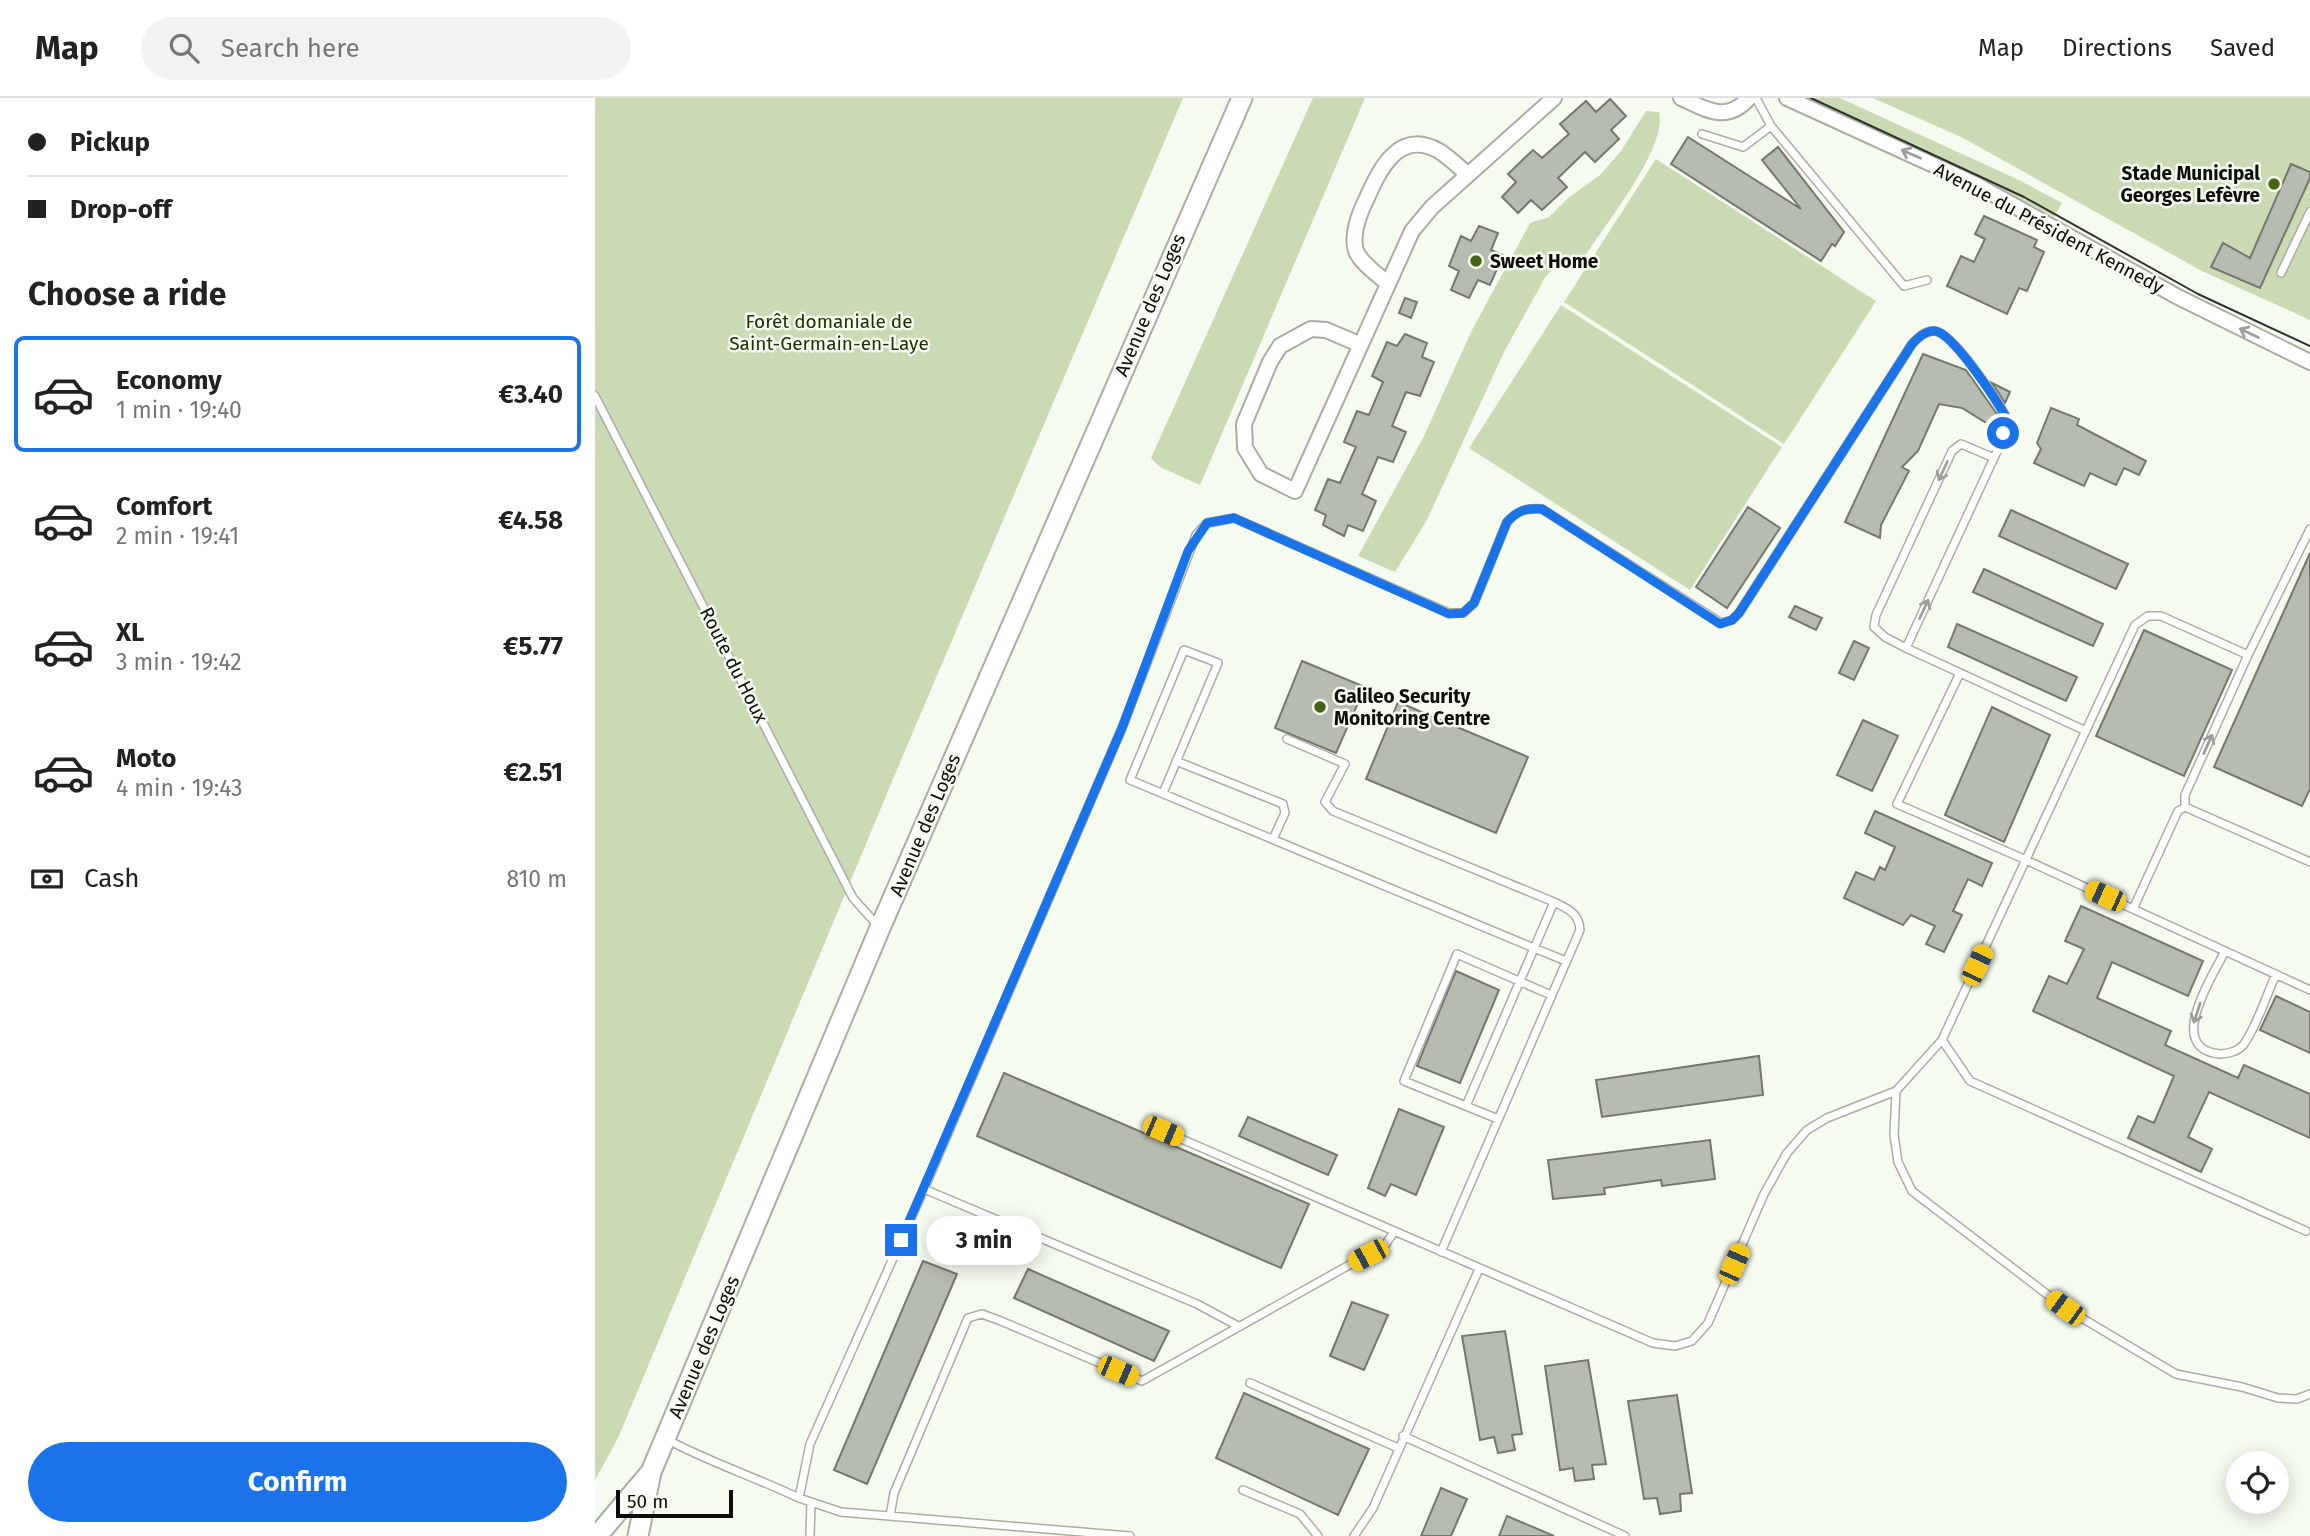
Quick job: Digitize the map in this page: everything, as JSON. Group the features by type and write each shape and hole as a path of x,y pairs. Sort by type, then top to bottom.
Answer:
{"main road":[{"name":"Avenue des Loges","path":"1204,181 1235,98"},
{"name":"Avenue des Loges","path":"638,1536 651,1472 665,1438 880,928 1242,98"},
{"name":"Avenue des Loges","path":"597,1536 651,1472"}],"street":[{"path":"1359,344 1326,330 1311,329 1280,346 1244,424 1245,448 1261,474 1295,491 1386,282 1412,231 1468,175 1554,98"},
{"path":"1681,98 1711,112 1733,112 1749,98"},
{"name":"Avenue du Président Kennedy","path":"1787,98 1984,189 2187,302 2310,362"},
{"path":"1386,282 1360,257 1355,241 1360,212 1382,164 1394,153 1409,146 1422,146 1438,150 1468,175"}],"lane":[{"path":"1756,98 1771,126 1904,286 1927,280"},
{"path":"1702,134 1743,147 1771,126"},
{"path":"2281,273 2310,212"},
{"path":"799,1498 810,1444 924,1189 1122,728 1188,551 1207,523 1234,518 1449,614 1463,613 1474,603 1507,522 1517,512 1528,508 1542,509 1720,624 1732,620 1739,613 1912,344 1921,335 1933,331 1945,335 2007,419 1994,458 1906,648"},
{"name":"Route du Houx","path":"595,396 853,898 880,928"},
{"path":"1994,458 1961,444 1952,451 1876,615 1874,627 1885,637 1906,648 2086,731"},
{"path":"2185,807 2185,795 2248,655 2310,529"},
{"path":"1163,1131 1653,1343 1675,1346 1692,1341 1708,1323 1764,1194 1787,1153 1807,1130 1827,1118 1896,1091 1942,1040 2028,862 2136,625 2148,616 2161,616 2248,655"},
{"path":"1163,793 1218,663 1184,650 1130,780 1566,961"},
{"path":"1960,673 1897,804 2310,990"},
{"path":"1287,739 1345,764 1325,802 1333,811 1554,902 1572,911 1580,920 1580,930 1441,1252"},
{"path":"1176,761 1283,803 1285,813 1273,839"},
{"path":"2185,807 2310,862"},
{"path":"2133,909 2178,811 2185,807"},
{"path":"1466,1106 1554,902"},
{"path":"2225,951 2193,1017 2196,1040 2200,1046 2214,1053 2227,1054 2243,1046 2276,974"},
{"path":"1498,1119 1404,1080 1457,954 1551,995"},
{"path":"1942,1040 1970,1081 2306,1231"},
{"path":"1896,1091 1894,1135 1898,1162 1912,1191 2065,1308 2176,1374 2242,1387 2278,1398 2297,1399 2310,1394"},
{"path":"924,1189 1197,1304 1238,1326"},
{"path":"890,1516 894,1493 968,1318 982,1314 1142,1381 1385,1245 1394,1232"},
{"path":"1355,1536 1373,1508 1479,1269"},
{"path":"1250,1383 1398,1448"},
{"path":"1403,1436 1625,1536"},
{"path":"665,1438 702,1458 757,1478 799,1498 841,1512 1130,1536"},
{"path":"1243,1490 1300,1514 1318,1536"},
{"path":"810,1536 811,1502"}],"green space":[{"name":"Forêt domaniale de Saint-Germain-en-Laye","path":"595,98 1183,98 901,760 618,1438 595,1480"},
{"path":"1313,98 1365,98 1200,485 1160,467 1151,458"},
{"path":"1802,98 1840,98 2021,181 2062,203 2054,217 2011,194"},
{"path":"1873,98 2310,98 2310,320 2202,271 1963,138"},
{"path":"1646,111 1659,112 1659,127 1654,146 1644,166 1583,259 1558,264 1546,276 1504,352 1427,520 1395,572 1358,556 1423,438 1472,330 1530,223 1549,217 1568,198 1600,175 1621,151"},
{"path":"1656,159 1876,301 1784,444 1564,302"},
{"path":"1561,305 1782,447 1690,590 1469,448"}],"building":[{"path":"1610,99 1626,116 1611,130 1619,139 1595,162 1585,152 1558,178 1567,187 1542,210 1531,200 1518,213 1502,197 1516,182 1508,174 1533,150 1542,158 1569,134 1560,124 1586,101 1596,112"},
{"path":"1688,137 1801,209 1762,160 1778,147 1844,232 1835,246 1832,244 1821,261 1671,164"},
{"path":"2291,164 2310,172 2310,178 2260,288 2211,267 2223,243 2250,258"},
{"path":"1984,216 2037,240 2034,247 2044,252 2027,291 2019,288 2007,314 1947,286 1961,256 1974,262 1985,239 1975,234"},
{"name":"Sweet Home","path":"1479,226 1498,233 1491,250 1503,255 1490,285 1478,280 1469,298 1451,290 1459,271 1449,266 1461,236 1471,241"},
{"path":"1405,298 1417,302 1411,318 1399,313"},
{"path":"1405,334 1427,343 1422,357 1434,362 1420,396 1406,392 1392,426 1406,432 1393,462 1378,457 1362,494 1376,501 1363,531 1348,525 1344,536 1323,525 1326,515 1315,510 1328,479 1340,483 1356,447 1344,442 1357,411 1369,415 1383,382 1372,376 1387,342 1397,346"},
{"path":"1923,354 1966,370 1999,417 1996,425 1988,424 1962,408 1939,404 1918,451 1902,467 1909,471 1881,525 1880,538 1845,522"},
{"path":"1992,383 2010,392 2005,403 2000,395"},
{"path":"2051,408 2079,419 2077,425 2146,461 2139,475 2124,468 2116,485 2090,473 2084,486 2034,463 2041,449 2037,443"},
{"path":"1748,507 1780,528 1727,608 1696,587"},
{"path":"2011,510 2128,564 2116,589 1999,536"},
{"path":"2310,553 2310,789 2302,806 2214,767"},
{"path":"1984,569 2103,624 2093,646 1973,592"},
{"path":"1795,606 1822,618 1816,630 1789,617"},
{"path":"1957,624 2077,677 2066,701 1948,647"},
{"path":"2144,630 2232,670 2184,776 2096,736"},
{"path":"1854,641 1869,648 1854,680 1839,673"},
{"name":"Galileo Security Monitoring Centre","path":"1302,661 1365,687 1336,753 1275,728"},
{"path":"1398,702 1528,757 1496,833 1366,779"},
{"path":"1992,707 2050,735 2004,842 1945,815"},
{"path":"1863,720 1898,736 1872,791 1837,775"},
{"path":"1875,811 1992,863 1982,886 1968,879 1953,911 1962,915 1944,952 1926,944 1935,926 1911,915 1903,925 1844,898 1856,872 1874,880 1880,867 1885,870 1895,847 1865,833"},
{"path":"2081,906 2203,961 2188,996 2112,962 2097,998 2171,1031 2165,1045 2238,1078 2244,1065 2310,1094 2310,1138 2209,1092 2188,1137 2212,1149 2201,1172 2128,1138 2138,1116 2154,1123 2174,1076 2033,1011 2049,976 2067,984 2084,949 2065,941"},
{"path":"1456,971 1499,990 1460,1083 1417,1066"},
{"path":"2276,996 2310,1012 2310,1053 2260,1030"},
{"path":"1759,1056 1763,1095 1602,1117 1596,1080"},
{"path":"1004,1073 1309,1204 1281,1268 977,1136"},
{"path":"1399,1109 1444,1127 1416,1195 1391,1184 1385,1196 1368,1188"},
{"path":"1248,1117 1337,1155 1328,1175 1239,1136"},
{"path":"1710,1140 1715,1179 1662,1186 1661,1180 1604,1188 1605,1194 1553,1199 1548,1160"},
{"path":"923,1261 957,1274 867,1484 834,1470"},
{"path":"1028,1269 1169,1331 1154,1361 1014,1298"},
{"path":"1352,1302 1388,1315 1364,1370 1330,1356"},
{"path":"1505,1331 1522,1434 1512,1435 1515,1450 1498,1453 1494,1437 1480,1440 1462,1336"},
{"path":"1588,1360 1606,1464 1592,1465 1594,1479 1575,1481 1573,1468 1560,1470 1545,1366"},
{"path":"1244,1393 1369,1449 1338,1515 1216,1458"},
{"path":"1677,1395 1692,1493 1680,1494 1681,1511 1660,1514 1657,1498 1644,1499 1628,1401"},
{"path":"1441,1488 1467,1499 1451,1536 1421,1536"},
{"path":"1507,1516 1554,1536 1499,1536"}],"tram line":[{"path":"1811,98 2024,197 2198,294 2310,346"}],"place":[{"name":"Stade Municipal Georges Lefèvre","path":"2274,184"},
{"name":"Sweet Home","path":"1476,261"},
{"name":"Galileo Security Monitoring Centre","path":"1320,707"}],"route":[{"path":"901,1240 1122,728 1188,551 1196,535 1207,523 1234,518 1449,614 1463,613 1474,603 1507,522 1517,512 1528,508 1542,509 1720,624 1732,620 1739,613 1912,344 1921,335 1933,331 1945,335 1956,348 2007,419 2003,433"}]}
